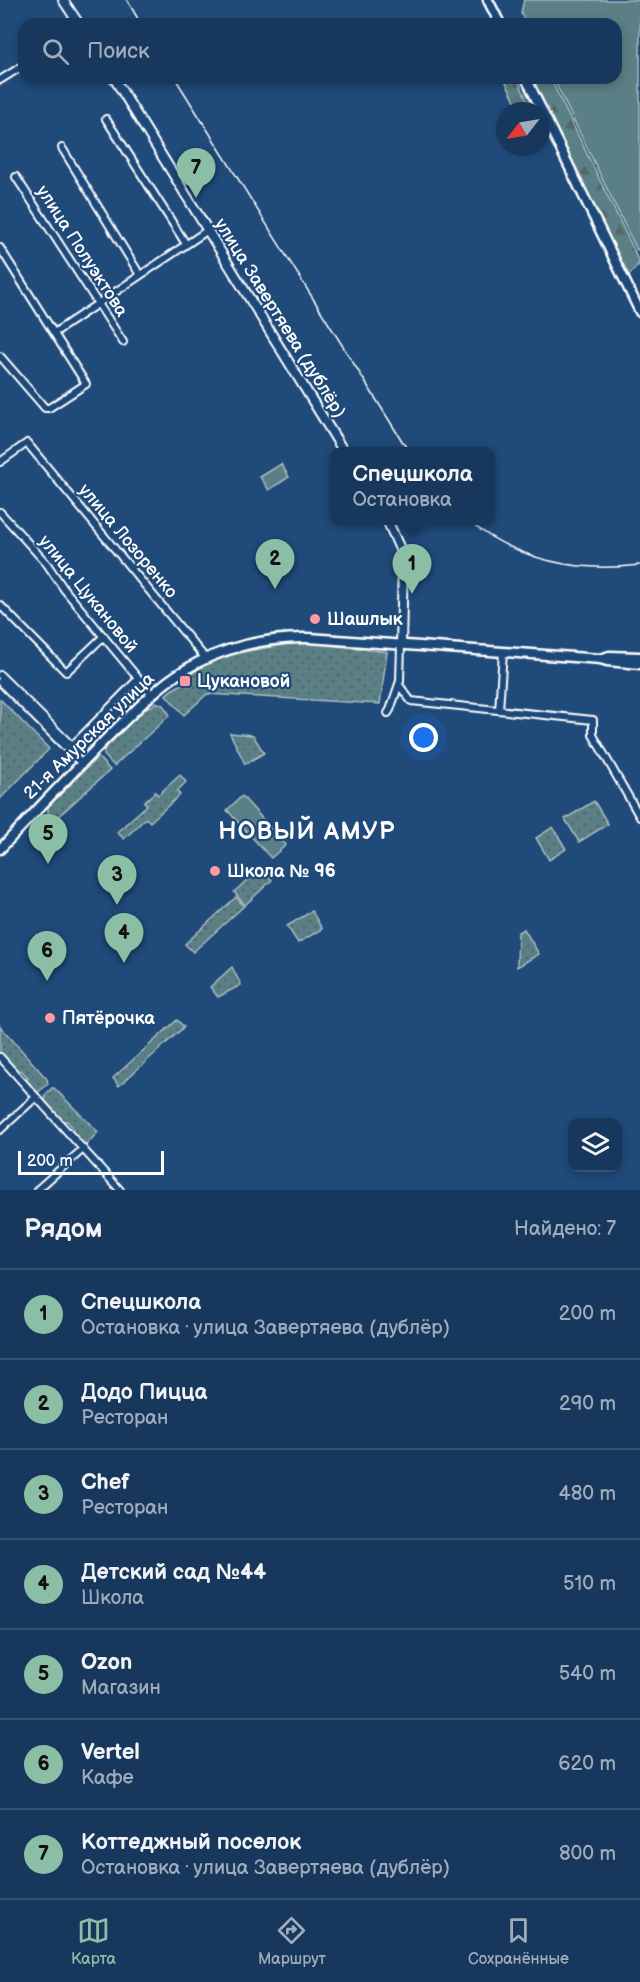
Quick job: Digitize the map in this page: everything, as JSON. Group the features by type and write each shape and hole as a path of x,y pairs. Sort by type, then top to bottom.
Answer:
{"main road":[{"path":"488,0 497,18"},
{"path":"529,84 640,312"},
{"name":"21-я Амурская улица","path":"0,849 81,763 152,694 182,672 232,649 260,642 293,638 601,659 607,662 640,664"},
{"name":"21-я Амурская улица","path":"601,659 609,656 640,657"}],"street":[{"path":"63,0 75,18"},
{"path":"0,80 18,69"},
{"name":"улица Завертяева (дублёр)","path":"118,84 341,447"},
{"path":"106,119 186,244"},
{"path":"62,147 140,275"},
{"name":"улица Полуэктова","path":"16,177 123,342"},
{"path":"54,333 208,230"},
{"path":"0,248 86,384 49,408 42,406 0,356"},
{"name":"улица Лозоренко","path":"0,462 27,443 206,659"},
{"name":"улица Цукановой","path":"0,513 3,522 47,564 64,589 152,694"},
{"path":"388,713 399,685 403,569 400,549 389,525"},
{"path":"0,605 66,672 104,636"},
{"path":"499,710 502,652"},
{"path":"0,675 72,746 138,679"},
{"path":"0,682 81,763"},
{"path":"399,685 411,701 593,720 593,735 640,817"},
{"path":"0,1057 120,1190"},
{"path":"0,1130 36,1097"},
{"path":"37,1190 83,1149"}],"green space":[{"path":"524,0 640,0 640,249 637,250 556,84 622,84 622,18 523,18 521,13"},
{"path":"507,84 520,84 528,102 516,102"},
{"path":"534,84 553,84 639,264 628,277 550,117 550,102 543,102"},
{"path":"281,464 289,477 269,490 260,477"},
{"path":"292,643 322,644 387,652 380,704 207,694 184,715 166,695 185,682 196,670 209,663 231,655"},
{"path":"0,699 49,749 0,799"},
{"path":"156,702 163,705 170,715 114,766 104,755 104,748 149,705 151,707"},
{"path":"230,733 253,735 264,753 245,764"},
{"path":"98,757 110,770 61,814 57,826 48,814 48,807"},
{"path":"180,775 186,782 177,791 180,795 150,822 146,818 124,839 117,832 147,805 144,802 155,792 158,795"},
{"path":"242,796 286,845 271,858 227,810"},
{"path":"594,801 608,824 579,842 565,819"},
{"path":"553,827 566,849 549,860 536,838"},
{"path":"261,867 272,880 245,905 234,892"},
{"path":"236,897 244,906 193,952 185,944"},
{"path":"312,911 322,929 298,943 287,926"},
{"path":"524,929 539,954 517,967 518,932"},
{"path":"232,967 241,985 218,997 210,987"},
{"path":"177,1020 184,1027 119,1086 113,1078"},
{"path":"0,1026 47,1079 48,1084 37,1093 26,1082 28,1078 21,1070 17,1072 0,1054"},
{"path":"52,1088 98,1132 86,1145 72,1131 73,1128 67,1121 63,1121 45,1101 45,1095"}],"railway":[{"path":"127,0 138,18"},
{"path":"179,84 406,447"},
{"path":"474,525 506,545 549,560 593,567 640,565"}],"place":[{"name":"Коттеджный поселок","path":"196,198"},
{"name":"Додо Пицца","path":"275,589"},
{"name":"Спецшкола","path":"412,594"},
{"name":"Шашлык","path":"315,619"},
{"name":"Цукановой","path":"185,681"},
{"name":"Ozon","path":"48,864"},
{"name":"Школа № 96","path":"215,871"},
{"name":"Chef","path":"117,905"},
{"name":"Детский сад №44","path":"124,963"},
{"name":"Vertel","path":"47,981"},
{"name":"Пятёрочка","path":"50,1018"}],"district":[{"name":"НОВЫЙ АМУР","path":"307,831"}]}
